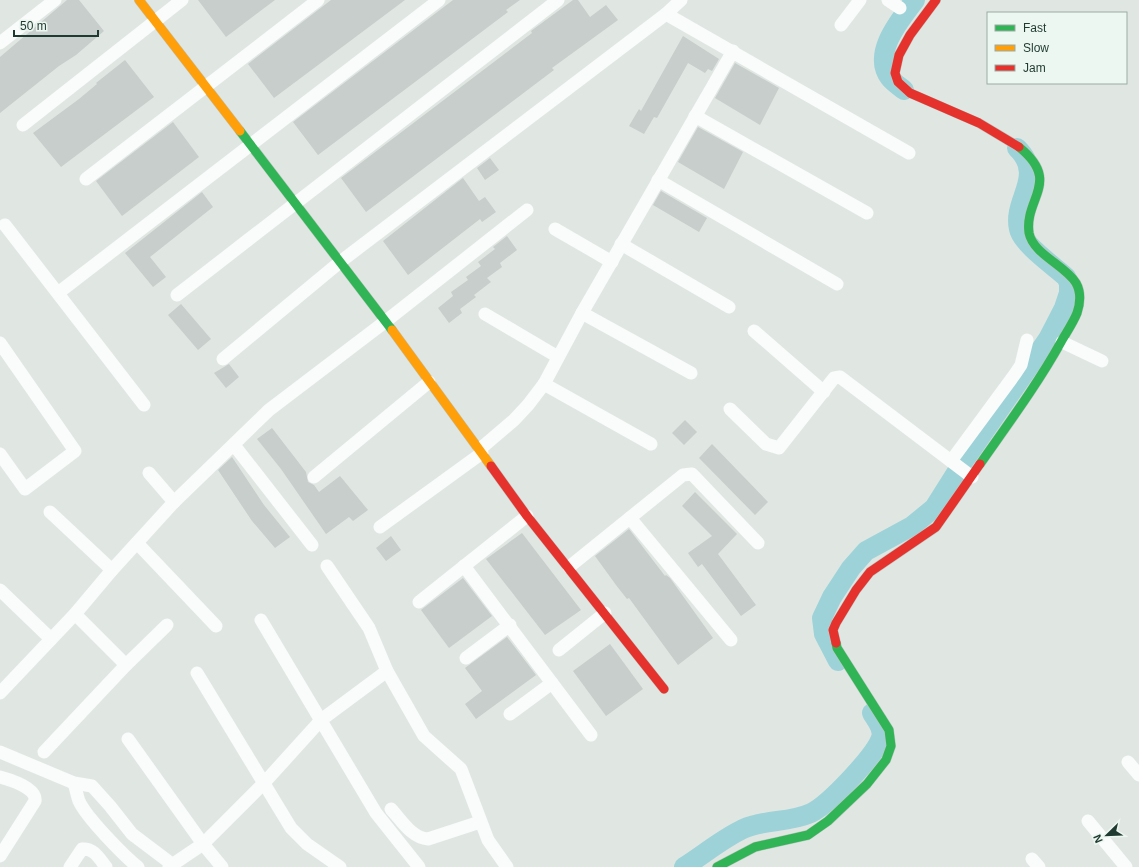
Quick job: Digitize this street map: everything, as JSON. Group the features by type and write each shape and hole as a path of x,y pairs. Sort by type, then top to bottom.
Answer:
{"street":[{"path":"0,43 55,0"},
{"path":"139,0 386,321 528,516 664,689"},
{"path":"23,125 182,0"},
{"path":"86,179 318,0"},
{"path":"58,293 439,0"},
{"path":"177,295 558,0"},
{"path":"223,359 340,262 666,14 681,0"},
{"path":"841,25 860,0"},
{"path":"888,0 900,8"},
{"path":"717,867 746,850 768,843 807,835 821,828 854,799 884,762 890,752 892,742 889,730 837,648 834,630 836,623 870,573 882,563 926,537 936,527 969,475 1042,376 1062,342 1077,312 1080,295 1076,283 1032,242 1029,234 1028,224 1039,187 1037,166 1030,156 1011,141 995,132 910,93 900,86 896,80 896,63 901,51 916,26 936,0"},
{"path":"666,14 909,153"},
{"path":"380,527 481,451 514,420 544,384 621,244 733,51"},
{"path":"695,116 867,213"},
{"path":"658,180 837,284"},
{"path":"0,693 75,614 112,570 174,502 269,410 386,321 527,210"},
{"path":"5,225 144,405"},
{"path":"555,229 612,262"},
{"path":"621,244 729,307"},
{"path":"582,313 691,373"},
{"path":"485,314 558,357"},
{"path":"754,331 824,392"},
{"path":"952,461 1021,365 1027,340"},
{"path":"1062,342 1102,361"},
{"path":"0,343 75,451 25,489 0,454"},
{"path":"730,409 766,444 779,448 834,378 840,377 969,475"},
{"path":"314,477 429,382"},
{"path":"544,384 651,444"},
{"path":"234,445 312,545"},
{"path":"149,473 174,502"},
{"path":"569,567 684,475 692,474 758,544"},
{"path":"50,512 112,570"},
{"path":"419,602 528,516"},
{"path":"630,518 731,640"},
{"path":"137,543 216,626"},
{"path":"327,566 369,628 387,671 424,736 461,770 488,840 507,867"},
{"path":"464,566 510,625 591,736"},
{"path":"0,590 51,638"},
{"path":"559,650 605,613"},
{"path":"75,614 126,665"},
{"path":"261,620 322,720 376,813 419,867"},
{"path":"44,752 126,665 167,625"},
{"path":"466,658 510,625"},
{"path":"0,752 74,783 92,786 132,834 171,866 203,844 264,783 322,720 387,671"},
{"path":"197,673 291,828 307,844 340,867"},
{"path":"510,714 552,683"},
{"path":"128,739 203,844 222,867"},
{"path":"0,856 35,802 36,796 33,792 5,778 19,760"},
{"path":"1128,762 1139,775"},
{"path":"74,783 79,802 124,856 138,867"},
{"path":"391,809 416,836 422,839 428,839 480,822"},
{"path":"1088,821 1126,867"},
{"path":"70,867 82,849 88,848 93,850 106,867"}],"building":[{"path":"67,0 79,0 104,31 76,55 59,66 0,113 0,57"},
{"path":"198,0 275,0 226,37"},
{"path":"331,0 405,0 274,98 248,64"},
{"path":"453,0 520,0 506,10 508,12 318,155 293,122"},
{"path":"573,0 578,0 590,17 606,5 618,20 552,68 554,70 366,212 341,178 532,33 531,31"},
{"path":"683,36 719,59 712,71 708,69 705,73 688,63 657,118 654,117 644,134 629,126 639,109 641,111"},
{"path":"125,60 154,97 61,167 33,133 79,99 97,84 96,83"},
{"path":"735,63 779,88 760,125 715,98"},
{"path":"173,122 199,157 122,216 96,181"},
{"path":"698,127 743,152 724,189 678,162"},
{"path":"490,158 499,170 485,180 477,168"},
{"path":"463,178 479,201 485,197 496,212 482,222 480,219 408,275 383,241"},
{"path":"661,191 707,218 699,232 653,205"},
{"path":"202,192 213,207 150,257 166,277 153,287 125,253"},
{"path":"507,236 517,250 500,263 502,267 487,278 491,282 474,295 476,297 460,309 462,313 449,323 438,308 453,296 451,292 468,280 466,277 481,266 478,262 495,249 493,247"},
{"path":"181,304 211,339 198,350 168,315"},
{"path":"229,364 239,377 226,388 214,373"},
{"path":"685,420 697,432 684,445 672,433"},
{"path":"272,428 306,472 308,482 314,485 319,492 340,476 368,510 353,521 349,517 326,534 281,469 257,439"},
{"path":"712,444 768,502 755,515 699,458"},
{"path":"232,457 264,505 290,537 275,548 252,521 218,470"},
{"path":"695,492 737,534 718,554 756,605 741,616 702,564 698,567 688,553 712,536 682,506"},
{"path":"629,529 665,576 666,575 670,578 713,638 678,665 629,598 627,599 595,556"},
{"path":"522,533 581,610 545,635 486,559"},
{"path":"391,536 401,550 386,561 376,548"},
{"path":"463,578 492,616 449,648 421,610"},
{"path":"507,637 536,675 476,719 465,704 482,691 465,668"},
{"path":"610,644 643,689 606,716 573,671"}],"waterway":[{"path":"904,90 890,78 885,68 884,58 890,37 915,0"},
{"path":"838,661 824,634 822,618 832,597 851,568 866,551 912,526 934,508 963,462 1048,339 1064,308 1069,293 1069,283 1066,277 1032,248 1021,235 1019,229 1018,218 1029,178 1029,168 1025,158 1017,148"},
{"path":"684,867 720,842 743,829 760,824 803,816 819,808 861,768 877,746 882,735 881,728 872,713"}],"traffic: fast":[{"path":"240,131 392,330"},
{"path":"980,464 1052,358 1075,317 1079,302 1078,287 1076,283 1065,271 1043,254 1032,240 1029,233 1031,210 1040,180 1038,170 1032,159 1019,147"},
{"path":"717,867 755,847 808,835 828,821 867,784 886,760 891,746 889,730 837,648 836,643"}],"traffic: slow":[{"path":"139,0 240,131"},
{"path":"392,330 491,466"}],"traffic: jam":[{"path":"936,0 910,35 899,55 895,73 898,82 910,93 979,123 1019,147"},
{"path":"836,643 833,630 836,623 856,590 870,572 936,527 980,464"},
{"path":"491,466 527,516 664,689"}]}
